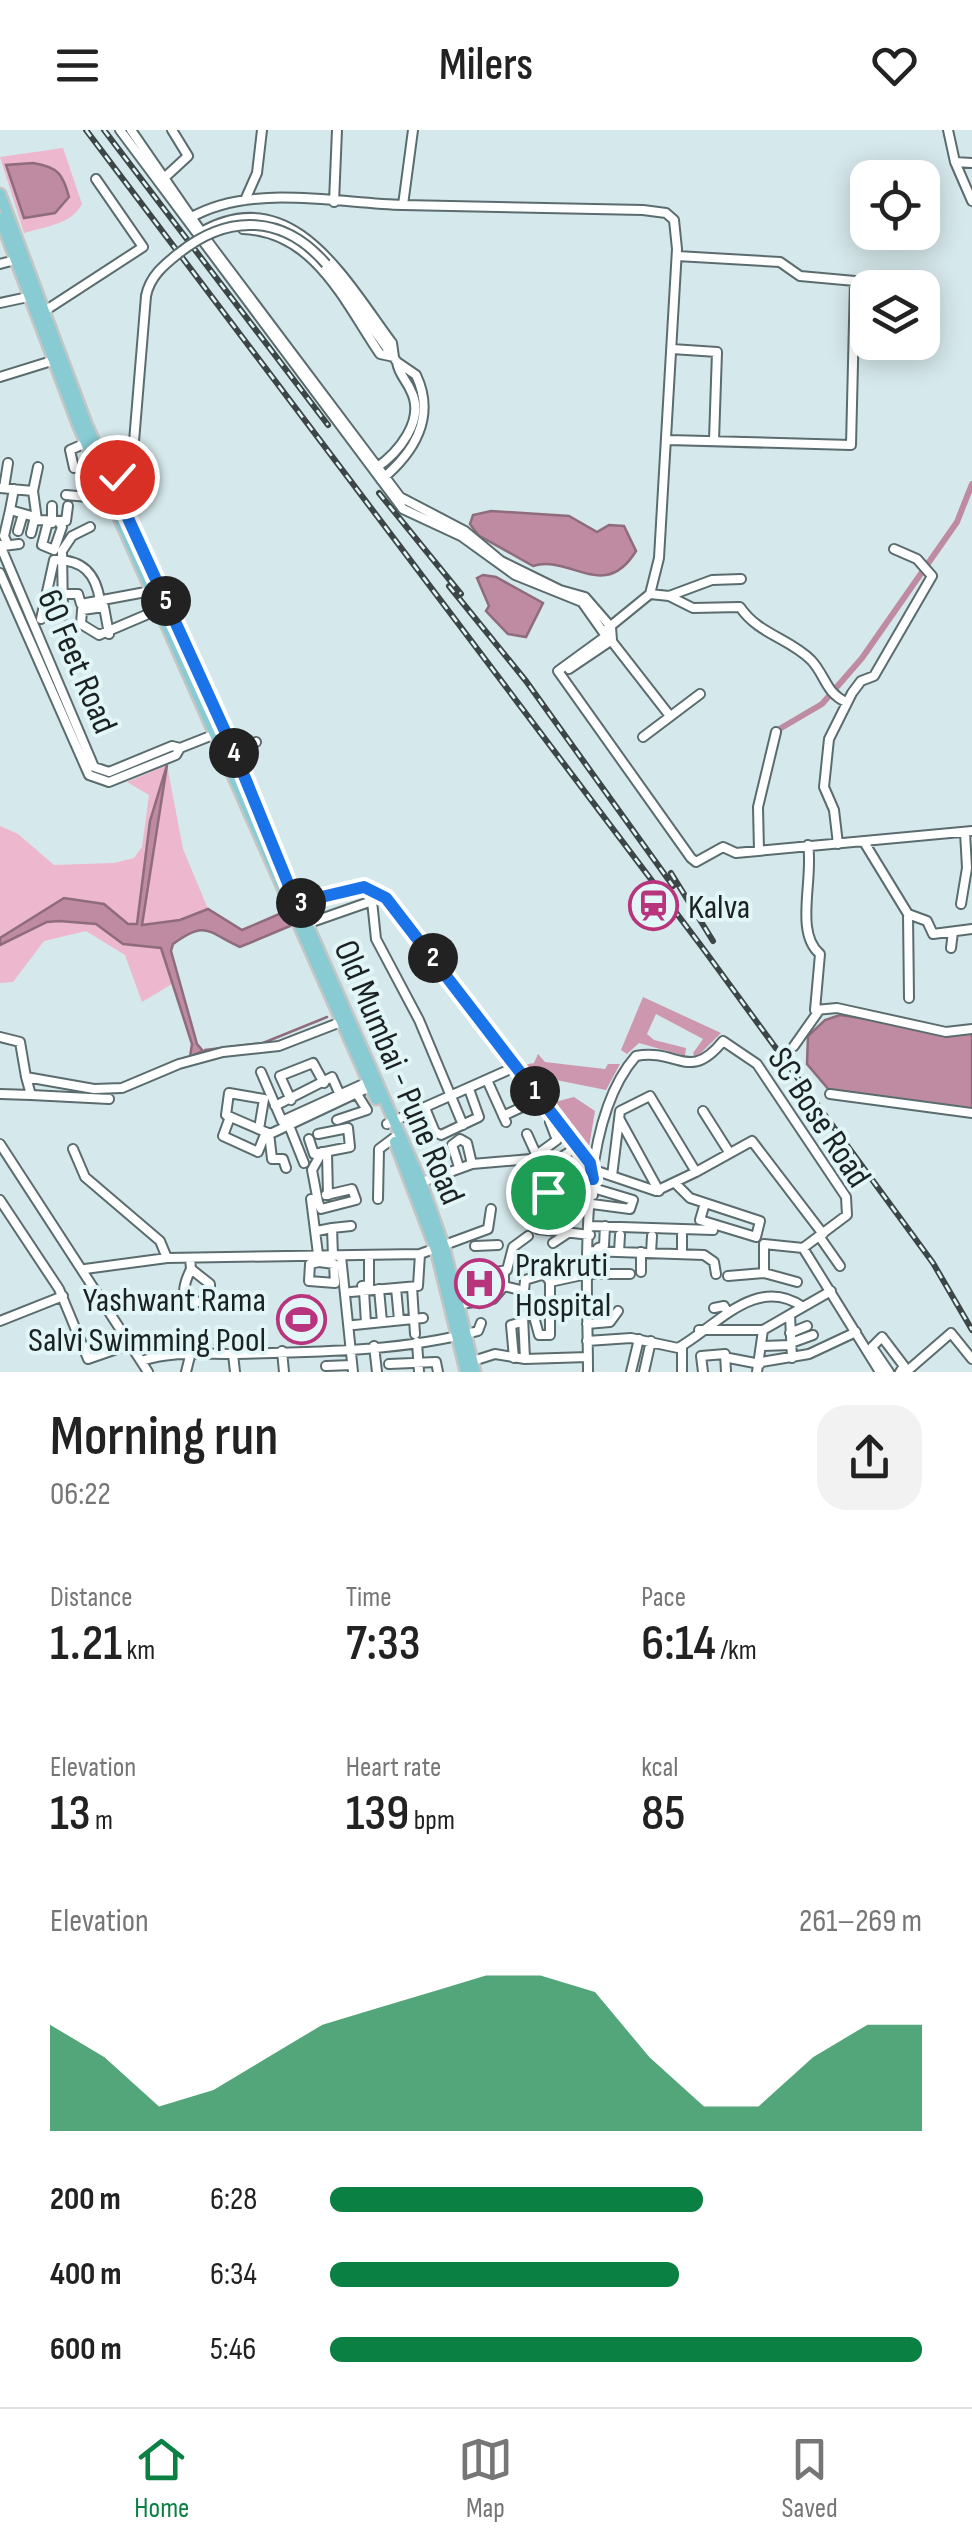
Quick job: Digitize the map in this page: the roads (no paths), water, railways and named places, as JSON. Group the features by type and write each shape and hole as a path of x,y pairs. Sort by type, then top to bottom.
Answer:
{"main road":[{"name":"Old Mumbai - Pune Road","path":"0,194 86,443 122,505 218,734 311,927 344,1021"},
{"name":"Old Mumbai - Pune Road","path":"0,218 28,297 40,314"},
{"name":"Old Mumbai - Pune Road","path":"56,360 106,479 110,499 174,634"},
{"name":"Old Mumbai - Pune Road","path":"218,734 234,751 344,1021 418,1184 450,1281 469,1367"}],"street":[{"path":"120,130 162,180"},
{"path":"131,130 189,218 404,509 461,536 515,575 582,602 670,716"},
{"path":"162,180 188,156 172,130"},
{"path":"245,200 258,172 262,130"},
{"path":"334,202 337,130"},
{"path":"403,206 412,130"},
{"path":"948,130 954,162 972,201"},
{"path":"954,162 972,163"},
{"path":"40,314 143,247 96,178"},
{"path":"189,218 214,206 245,200 666,213 676,227 676,256 659,558 650,594 560,673 696,862 722,847 736,853 969,832 961,904"},
{"path":"204,235 244,219 283,223 309,238 392,343 400,375 414,394 414,416 403,445 375,468"},
{"path":"122,505 130,490 146,296 160,269 200,237 244,223 290,233 310,246 395,359 416,375 424,411 410,454 383,479"},
{"path":"204,235 227,230 262,230 306,249 380,354 395,359"},
{"path":"668,440 851,445 855,281 800,276 780,262 676,256"},
{"path":"0,264 15,260"},
{"path":"0,303 28,297"},
{"path":"672,348 716,352 714,440"},
{"path":"0,377 56,360"},
{"path":"74,468 70,450 86,443"},
{"path":"106,479 123,474 131,462"},
{"path":"8,463 6,488 10,510 2,546 20,544"},
{"path":"31,533 38,467"},
{"path":"6,488 33,492"},
{"path":"66,495 93,503 110,499"},
{"path":"52,506 53,522"},
{"path":"10,510 53,522 68,518 68,506"},
{"path":"18,531 23,514"},
{"path":"63,616 66,542 90,527"},
{"name":"60 Feet Road","path":"2,546 25,621"},
{"path":"838,844 834,810 824,787 829,739 846,702 861,681 874,676 931,579 924,565 894,549"},
{"path":"42,619 50,594 50,564 74,560 94,575 100,601"},
{"name":"60 Feet Road","path":"0,573 98,781 109,782 218,734"},
{"path":"669,596 712,580 741,579"},
{"path":"50,594 78,594 81,604 151,591"},
{"path":"650,594 669,596 693,608 740,608 759,628 813,662 827,689 846,702"},
{"path":"109,634 105,609 82,610 79,617 84,629 95,635 109,634 160,609"},
{"path":"644,737 700,694"},
{"path":"759,851 758,807 776,732"},
{"path":"234,751 256,742"},
{"path":"864,842 908,914 909,998"},
{"path":"808,845 812,876 805,915 810,944 820,954 813,1004 818,1012"},
{"path":"297,904 364,887 386,898 577,1147 593,1182"},
{"path":"311,927 386,898"},
{"path":"372,901 371,920 381,952 398,976 463,1125"},
{"path":"908,914 927,921 932,934 972,929"},
{"path":"952,948 953,932"},
{"path":"794,1046 818,1012 837,1008 946,1032 972,1029"},
{"path":"26,1076 94,1090 122,1088 195,1059 270,1048 344,1021"},
{"path":"0,1038 20,1042 31,1095"},
{"name":"SC Bose Road","path":"714,1057 723,1040 757,1064 846,1197 847,1215 803,1248"},
{"path":"588,1372 587,1274 593,1182 607,1102 636,1056 687,1064 723,1056 734,1047"},
{"path":"280,1076 313,1063 324,1083"},
{"path":"276,1065 290,1100"},
{"path":"261,1072 278,1118 285,1121 372,1083"},
{"path":"390,1123 506,1072"},
{"path":"275,1106 332,1077 340,1095"},
{"path":"486,1080 504,1119 533,1102"},
{"path":"286,1168 284,1160 272,1158 265,1132 264,1099 232,1091 224,1111 265,1132 290,1128 372,1083"},
{"path":"425,1108 438,1134 463,1125 478,1118 469,1089"},
{"path":"0,1094 109,1099"},
{"path":"303,1142 366,1110 357,1094"},
{"path":"830,1094 972,1113"},
{"path":"612,1176 620,1115 644,1096 652,1098 696,1172"},
{"path":"607,1102 620,1115 658,1190"},
{"path":"478,1108 497,1103"},
{"path":"331,1147 335,1126 332,1106"},
{"path":"704,1112 730,1152"},
{"path":"230,1116 222,1134 258,1152 265,1132"},
{"path":"310,1118 318,1134"},
{"path":"418,1184 459,1167 512,1163 537,1156 557,1139 550,1122"},
{"path":"290,1128 314,1154 331,1147 350,1147 349,1129 335,1126"},
{"path":"527,1134 537,1156"},
{"path":"378,1200 379,1149 396,1136"},
{"path":"459,1167 452,1145 460,1139 466,1143 472,1164"},
{"path":"303,1142 319,1259"},
{"path":"568,1175 549,1174 546,1190 572,1194 612,1176 658,1190 747,1142 756,1144 840,1266"},
{"path":"0,1144 134,1343 143,1368 176,1351 233,1354 351,1348 372,1341 393,1346 416,1338 461,1336 478,1331 481,1323"},
{"path":"572,1194 574,1178 593,1182 630,1210 633,1200 551,1161 577,1147"},
{"path":"73,1149 84,1177 160,1242 167,1258"},
{"path":"308,1164 327,1152 328,1195"},
{"path":"674,1183 690,1198 731,1211 762,1225 754,1238 699,1219 705,1203"},
{"path":"352,1189 356,1200 321,1210 314,1201 352,1189"},
{"path":"0,1200 63,1296 88,1359 134,1343"},
{"path":"474,1241 490,1227 492,1208"},
{"path":"724,1228 731,1211"},
{"path":"316,1231 348,1226 344,1212"},
{"path":"589,1249 604,1247 605,1226"},
{"path":"538,1230 568,1233 605,1226 713,1230"},
{"path":"326,1366 352,1368 347,1287 332,1228"},
{"path":"553,1243 568,1233"},
{"path":"619,1252 620,1234"},
{"path":"682,1235 682,1254"},
{"path":"455,1304 493,1299 504,1286 504,1272 513,1247 528,1236"},
{"path":"641,1272 652,1236"},
{"path":"85,1269 167,1258 319,1259 420,1254 474,1241 498,1245"},
{"path":"474,1241 478,1258"},
{"path":"764,1273 764,1244 803,1248 880,1372"},
{"path":"589,1249 707,1255 714,1262 716,1274"},
{"path":"334,1282 334,1264 319,1259 310,1264 309,1281 334,1282 364,1290 412,1287 420,1285 420,1254"},
{"path":"347,1287 369,1284 368,1256"},
{"path":"190,1258 186,1303 199,1305 210,1298 210,1284 190,1269"},
{"path":"450,1281 504,1272"},
{"path":"728,1276 764,1273 796,1282"},
{"path":"504,1286 524,1290 524,1280 544,1274 550,1282 550,1335 538,1334 533,1313"},
{"path":"550,1282 587,1274 630,1274"},
{"path":"186,1280 204,1276"},
{"path":"412,1287 418,1318 419,1367"},
{"path":"393,1346 391,1321 396,1288"},
{"path":"380,1289 391,1321"},
{"path":"364,1290 376,1372"},
{"path":"699,1330 764,1330 831,1292"},
{"path":"0,1321 63,1296"},
{"path":"678,1347 728,1312 765,1296 793,1300 803,1307"},
{"path":"714,1308 724,1306 728,1312"},
{"path":"525,1360 523,1316 551,1310"},
{"path":"588,1324 610,1322 618,1311"},
{"path":"790,1315 792,1358"},
{"path":"354,1324 418,1318"},
{"path":"514,1358 511,1325 522,1322"},
{"path":"791,1340 807,1326"},
{"path":"759,1366 764,1330"},
{"path":"730,1358 759,1366 817,1352 856,1332"},
{"path":"903,1372 950,1333 972,1359"},
{"path":"762,1346 812,1336"},
{"path":"889,1372 872,1346 882,1338 904,1366 903,1372"},
{"path":"587,1341 639,1339 678,1347"},
{"path":"637,1372 639,1339"},
{"path":"637,1372 651,1341"},
{"path":"678,1347 682,1372"},
{"path":"282,1351 284,1372"},
{"path":"190,1372 192,1352"},
{"path":"703,1372 701,1356 714,1353 725,1354 726,1372"},
{"path":"233,1354 235,1372"},
{"path":"469,1367 495,1354 525,1360 588,1358"},
{"path":"390,1364 419,1367 436,1362 438,1372"}],"waterway":[{"path":"776,731 822,704 862,658 957,522 972,484"},
{"path":"205,1050 263,1043 327,1017"}],"railway":[{"path":"86,130 702,947 933,1263 972,1330"},
{"path":"104,130 328,425"},
{"path":"379,493 461,594"},
{"path":"449,586 526,681 673,886"},
{"path":"671,873 713,941"}],"place":[{"name":"Kalva","path":"653,906"},
{"name":"Prakruti Hospital","path":"480,1284"},
{"name":"Yashwant Rama Salvi Swimming Pool","path":"301,1319"}]}
